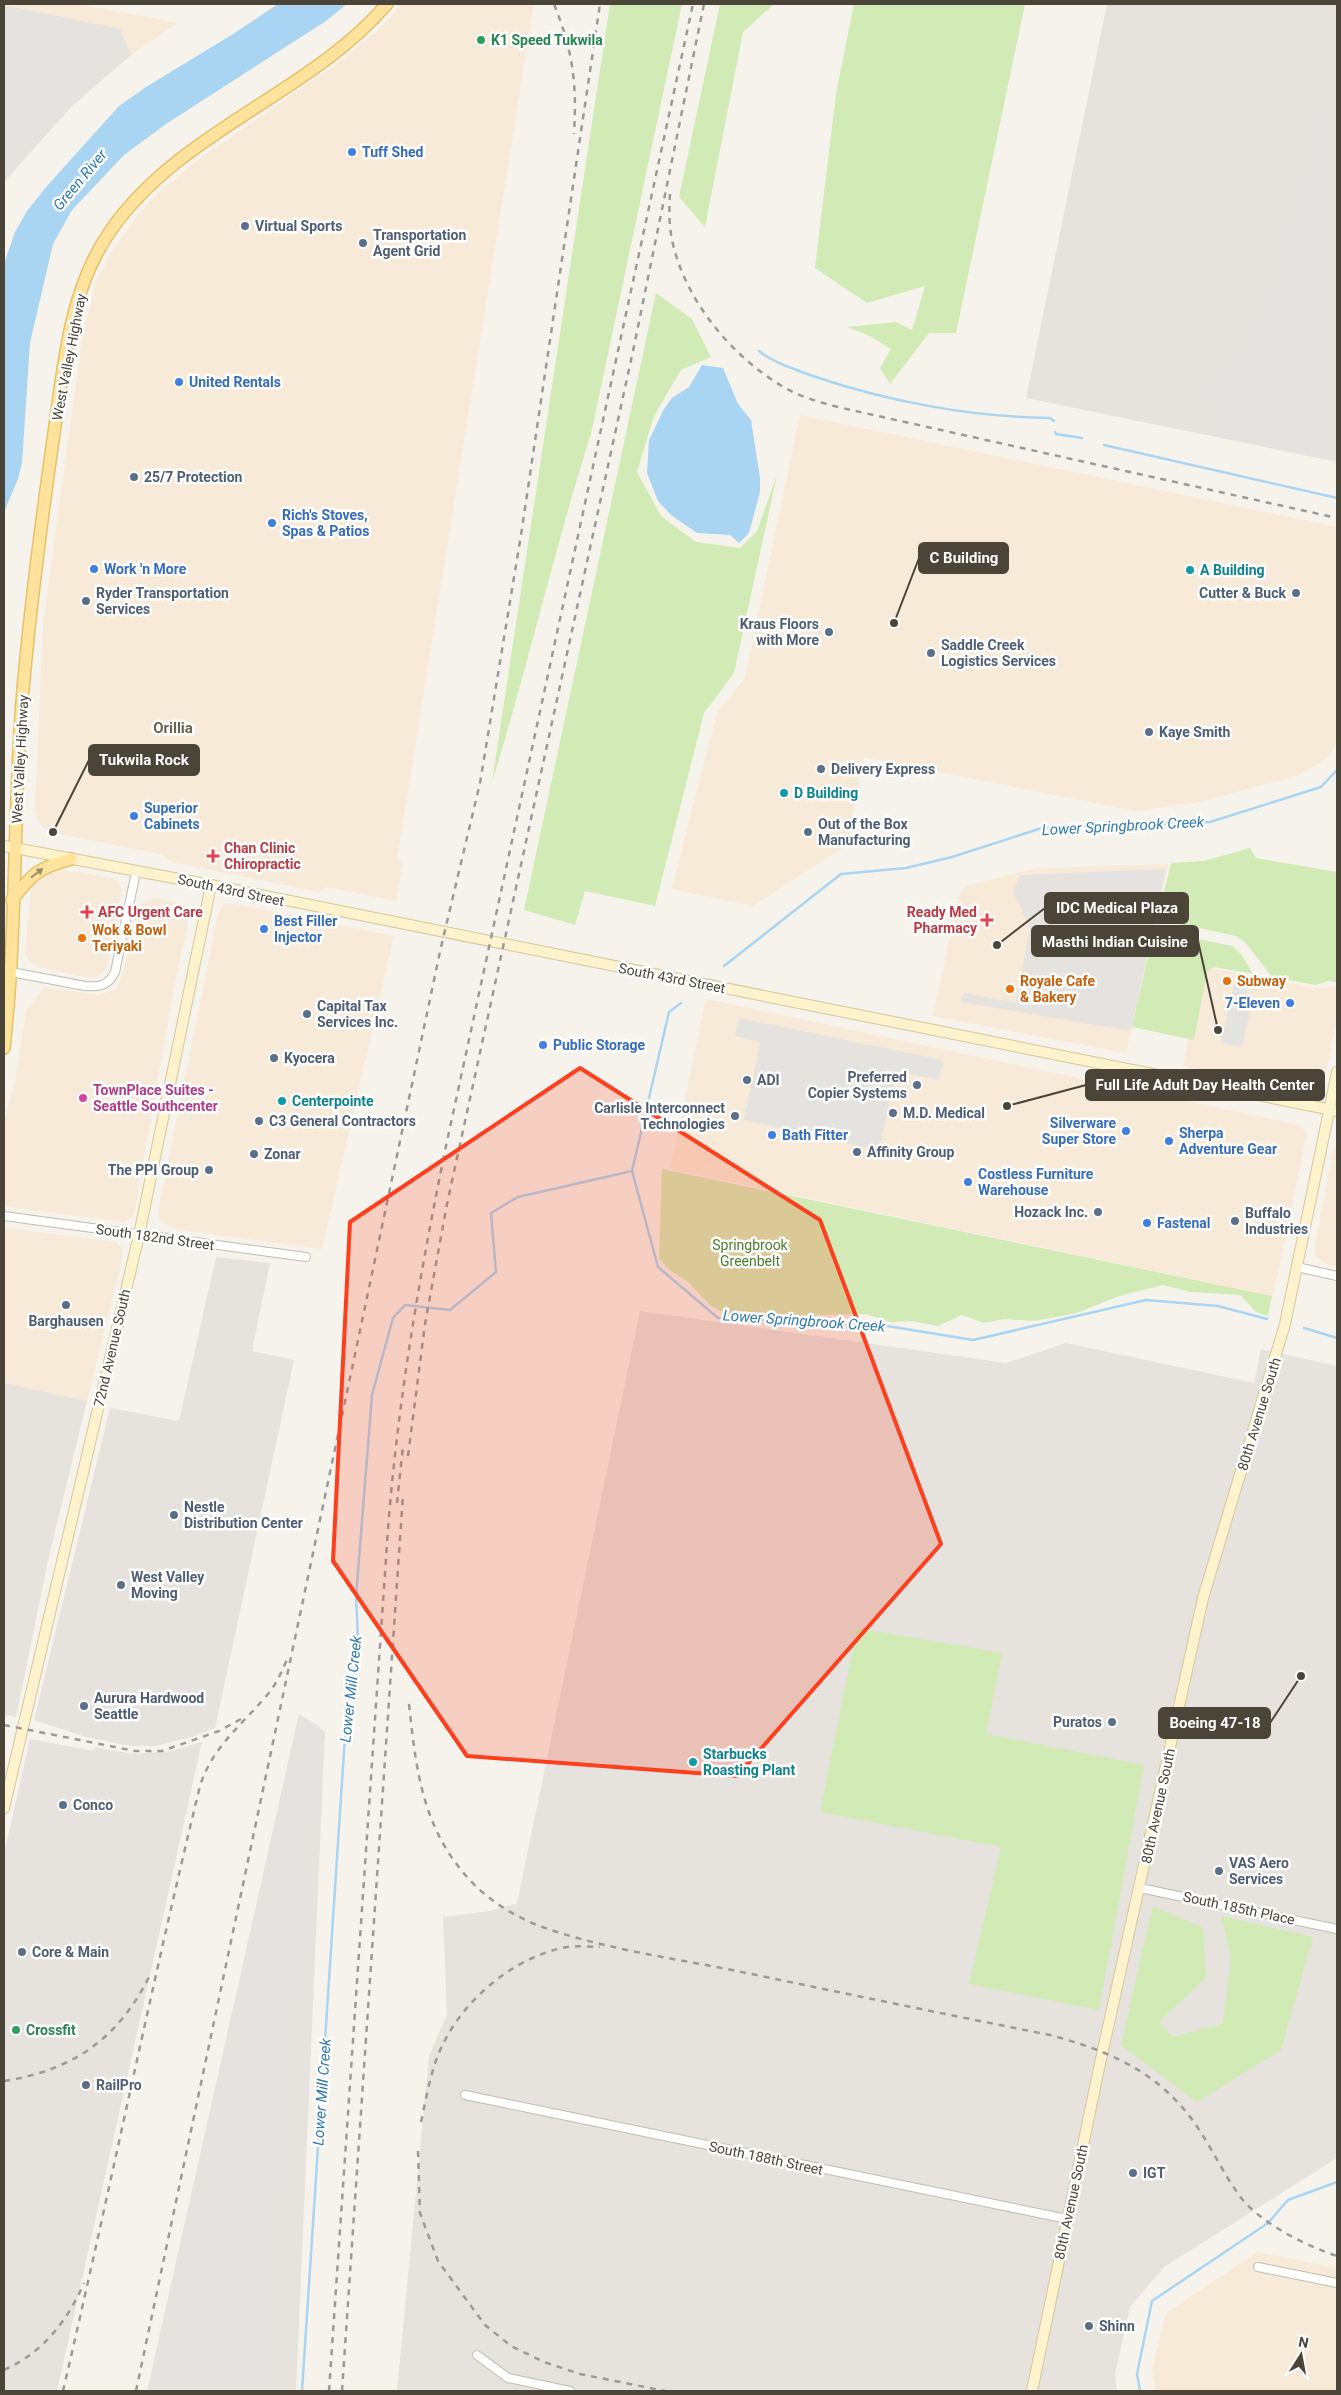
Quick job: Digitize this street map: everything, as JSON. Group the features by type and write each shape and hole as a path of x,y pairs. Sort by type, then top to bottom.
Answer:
{"main road":[{"name":"West Valley Highway","path":"12,900 10,847 22,703 40,536 62,381 73,321 83,284 111,230 156,180 190,151 343,47 387,4"},
{"path":"4,1048 11,972 12,900 28,880 40,869 71,859"}],"street":[{"name":"South 43rd Street","path":"10,847 211,885 1333,1110"},
{"path":"11,972 85,986 98,987 107,984 115,972 136,872"},
{"name":"72nd Avenue South","path":"4,1808 139,1235 211,885"},
{"name":"80th Avenue South","path":"1032,2391 1108,2024 1140,1888 1203,1598 1272,1372 1333,1110 1337,1072"},
{"name":"South 182nd Street","path":"4,1216 306,1257"},
{"path":"1297,1268 1337,1276"},
{"name":"South 185th Place","path":"1140,1888 1337,1929"},
{"name":"South 188th Street","path":"465,2095 1067,2220"},
{"path":"1258,2268 1337,2283"},
{"path":"477,2355 508,2378 570,2391"}],"highlighted area":[{"path":"580,1068 820,1220 941,1544 737,1776 467,1756 333,1561 350,1222"}],"shaded area":[{"path":"4,4 79,4 178,23 131,55 71,107 4,182"},
{"path":"401,4 534,4 397,860 403,861 396,901 327,887 319,892 172,862 160,854 50,832 39,824 35,808 43,625 82,339 96,282 114,248 138,215 159,192 199,159 339,62 382,27"},
{"path":"1107,4 1337,4 1337,462 1026,398"},
{"path":"4,5 120,29 131,55 71,107 4,182"},
{"path":"1337,42 1337,460 1224,437 1198,395 1238,344 1263,303 1295,182"},
{"path":"800,415 1337,527 1337,743 1326,759 1299,775 1200,802 1136,811 864,757 847,845 753,906 672,889 717,713 745,678"},
{"path":"1168,864 1126,1053 933,1016 959,896 966,886 1037,868"},
{"path":"61,869 111,878 119,883 122,889 107,968 97,977 90,978 39,967 28,959 25,952 31,887 36,880 51,870"},
{"path":"1166,869 1131,1031 961,1002 964,993 1016,1003 1030,928 1013,892 1020,875"},
{"name":"TownPlace Suites - Seattle Southcenter","path":"154,897 176,902 184,908 188,924 174,986 135,1210 132,1218 124,1222 7,1207 4,1205 4,1121 15,1082 26,1010 44,987 97,995 115,990 123,975 137,911 140,905"},
{"path":"230,903 394,936 322,1249 173,1229 160,1220 158,1212 218,913 223,905"},
{"path":"1204,967 1315,988 1337,986 1337,1017 1325,1078 1318,1086 1310,1093 1183,1066"},
{"path":"1234,983 1247,986 1245,996 1253,998 1242,1047 1221,1043"},
{"path":"706,999 1299,1125 1307,1133 1273,1296 670,1169"},
{"path":"739,1018 943,1060 939,1080 896,1072 879,1150 744,1120 760,1042 735,1036"},
{"path":"1337,1146 1337,1267 1328,1265 1316,1257 1315,1245 1333,1151"},
{"path":"5,1228 116,1242 122,1248 123,1256 87,1401 4,1383"},
{"path":"216,1257 270,1263 252,1351 294,1360 215,1728 195,1736 156,1746 131,1746 86,1737 34,1720 110,1408 179,1421"},
{"path":"640,1311 1006,1363 1066,1343 1254,1383 1261,1349 1337,1366 1337,2158 1164,2267 1130,2307 1115,2374 1117,2391 397,2391 429,2056 447,2014 443,1917 490,1911 517,1903"},
{"path":"4,1383 87,1401 49,1556 16,1717 4,1715"},
{"path":"299,1714 325,1731 296,2391 147,2391"},
{"path":"299,1714 325,1731 269,2391 150,2391"},
{"path":"30,1739 94,1751 95,1747 133,1754 171,1751 202,1742 57,2391 4,2391 4,1854"},
{"path":"1257,2252 1337,2268 1337,2391 1156,2391 1152,2370 1166,2313"}],"green space":[{"path":"610,4 682,4 591,434 492,782"},
{"path":"720,4 774,4 743,32 705,227 679,197"},
{"path":"854,4 1025,4 956,333 929,333 890,384 880,368 891,349 870,336 847,327 896,322 912,330 925,286 867,303 815,268 836,94"},
{"path":"656,293 692,319 711,357 681,370 654,416 637,472 661,516 696,542 740,548 757,531 777,475 734,673 704,713 655,906 585,891 575,925 524,910"},
{"path":"1250,848 1256,858 1337,872 1336,982 1328,981 1315,985 1272,977 1245,942 1236,936 1157,919 1171,863 1204,861"},
{"path":"1154,930 1232,946 1241,954 1253,974 1214,967 1207,971 1194,1040 1132,1027"},
{"name":"Springbrook Greenbelt","path":"662,1169 1272,1296 1268,1316 1256,1312 1240,1295 1191,1292 1163,1285 1119,1296 1077,1313 1034,1321 1005,1319 984,1323 962,1315 938,1326 912,1321 890,1322 866,1314 732,1317 711,1306 688,1282 671,1271 659,1259"},
{"path":"857,1628 1002,1653 986,1734 1144,1765 1099,2010 969,1984 1001,1847 820,1812"},
{"path":"1153,1906 1203,1928 1206,1978 1159,2022 1172,2037 1223,2024 1231,1957 1221,1916 1313,1937 1281,2050 1197,2102 1121,2045"}],"water":[{"name":"Green River","path":"278,4 347,4 326,21 166,124 124,155 72,210 53,244 30,343 22,463 18,479 4,512 4,264 15,232 27,211 47,186 119,106"},
{"path":"702,365 723,368 738,404 751,420 760,478 760,492 749,533 739,543 730,535 697,533 671,515 658,501 647,473 649,440 664,409 672,398 689,387"}],"waterway":[{"path":"759,351 777,362 810,375 868,393 959,411 989,415 1050,418 1054,421"},
{"path":"1055,432 1056,434 1082,438"},
{"path":"1104,445 1337,498"},
{"name":"Lower Springbrook Creek","path":"724,966 841,874 906,868 952,857 1042,828 1210,822 1321,787 1337,770"},
{"name":"Lower Springbrook Creek","path":"681,1003 669,1012 632,1171 658,1267 718,1318 869,1323 973,1340 1146,1300 1218,1306 1267,1319"},
{"name":"Lower Mill Creek","path":"302,2391 347,1706 358,1639 356,1597 372,1395 393,1318 405,1305 450,1310 496,1272 491,1213 518,1197 632,1171"},
{"name":"Lower Springbrook Creek","path":"1304,1328 1337,1338"},
{"name":"Lower Springbrook Creek","path":"1140,2391 1137,2374 1152,2301 1268,2223 1288,2200 1337,2182"}],"railway":[{"path":"554,4 566,37 572,67 575,98 574,134"},
{"path":"136,2391 441,947 480,783 521,535 600,4"},
{"path":"329,2391 388,1529 392,1480 411,1336 446,1146 693,4"},
{"path":"408,1456 425,1324 447,1204 633,351 704,4"},
{"path":"670,194 670,229 678,263 699,305 729,344 765,375 793,392 843,408 1337,518"},
{"path":"397,1503 403,1446"},
{"path":"342,2391 403,1495"},
{"path":"63,2391 200,1786 205,1772 220,1748 271,1690 288,1657"},
{"path":"409,1704 415,1751 424,1796 440,1838 468,1878 505,1909 537,1925 593,1942 1050,2035 1086,2046 1121,2060 1153,2080 1190,2116 1239,2195 1258,2215 1297,2239 1337,2256"},
{"path":"4,1725 135,1751 162,1751 219,1731 241,1719"},
{"path":"421,2122 430,2081 444,2042 465,2010 479,1995 509,1971 544,1953 576,1946 600,1947"},
{"path":"4,2081 29,2076 53,2068 74,2059 92,2047 110,2032 125,2015 139,1996 151,1973"},
{"path":"418,2151 420,2213 438,2261 485,2325 511,2346 544,2362 580,2374 665,2391"},
{"path":"4,2370 30,2355 52,2335 70,2311 84,2283"}],"place":[{"name":"K1 Speed Tukwila","path":"481,40"},
{"name":"Tuff Shed","path":"352,152"},
{"name":"Virtual Sports","path":"245,226"},
{"name":"Transportation Agent Grid","path":"363,243"},
{"name":"United Rentals","path":"179,382"},
{"name":"25/7 Protection","path":"134,477"},
{"name":"Rich's Stoves, Spas & Patios","path":"272,523"},
{"name":"Work 'n More","path":"94,569"},
{"name":"A Building","path":"1190,570"},
{"name":"Cutter & Buck","path":"1296,593"},
{"name":"Ryder Transportation Services","path":"86,601"},
{"name":"C Building","path":"894,623"},
{"name":"Kraus Floors with More","path":"829,632"},
{"name":"Saddle Creek Logistics Services","path":"931,653"},
{"name":"Kaye Smith","path":"1149,732"},
{"name":"Delivery Express","path":"821,769"},
{"name":"D Building","path":"784,793"},
{"name":"Superior Cabinets","path":"134,816"},
{"name":"Tukwila Rock","path":"53,832"},
{"name":"Out of the Box Manufacturing","path":"808,832"},
{"name":"Chan Clinic Chiropractic","path":"213,856"},
{"name":"AFC Urgent Care","path":"87,912"},
{"name":"Ready Med Pharmacy","path":"987,920"},
{"name":"Best Filler Injector","path":"264,929"},
{"name":"Wok & Bowl Teriyaki","path":"82,938"},
{"name":"IDC Medical Plaza","path":"997,945"},
{"name":"Subway","path":"1227,981"},
{"name":"Royale Cafe & Bakery","path":"1010,989"},
{"name":"7-Eleven","path":"1290,1003"},
{"name":"Capital Tax Services Inc.","path":"307,1014"},
{"name":"Masthi Indian Cuisine","path":"1218,1030"},
{"name":"Public Storage","path":"543,1045"},
{"name":"Kyocera","path":"274,1058"},
{"name":"ADI","path":"747,1080"},
{"name":"Preferred Copier Systems","path":"917,1085"},
{"name":"TownPlace Suites - Seattle Southcenter","path":"83,1098"},
{"name":"Centerpointe","path":"282,1101"},
{"name":"Full Life Adult Day Health Center","path":"1007,1106"},
{"name":"M.D. Medical","path":"893,1113"},
{"name":"Carlisle Interconnect Technologies","path":"735,1116"},
{"name":"C3 General Contractors","path":"259,1121"},
{"name":"Silverware Super Store","path":"1126,1131"},
{"name":"Bath Fitter","path":"772,1135"},
{"name":"Sherpa Adventure Gear","path":"1169,1141"},
{"name":"Affinity Group","path":"857,1152"},
{"name":"Zonar","path":"254,1154"},
{"name":"The PPI Group","path":"209,1170"},
{"name":"Costless Furniture Warehouse","path":"968,1182"},
{"name":"Hozack Inc.","path":"1098,1212"},
{"name":"Buffalo Industries","path":"1235,1221"},
{"name":"Fastenal","path":"1147,1223"},
{"name":"Barghausen","path":"66,1305"},
{"name":"Nestle Distribution Center","path":"174,1515"},
{"name":"West Valley Moving","path":"121,1585"},
{"name":"Boeing 47-18","path":"1301,1676"},
{"name":"Aurura Hardwood Seattle","path":"84,1706"},
{"name":"Puratos","path":"1112,1722"},
{"name":"Starbucks Roasting Plant","path":"693,1762"},
{"name":"Conco","path":"63,1805"},
{"name":"VAS Aero Services","path":"1219,1871"},
{"name":"Core & Main","path":"22,1952"},
{"name":"Crossfit","path":"16,2030"},
{"name":"RailPro","path":"86,2085"},
{"name":"IGT","path":"1133,2173"},
{"name":"Shinn","path":"1089,2326"}],"district":[{"name":"Orillia","path":"173,728"}]}
